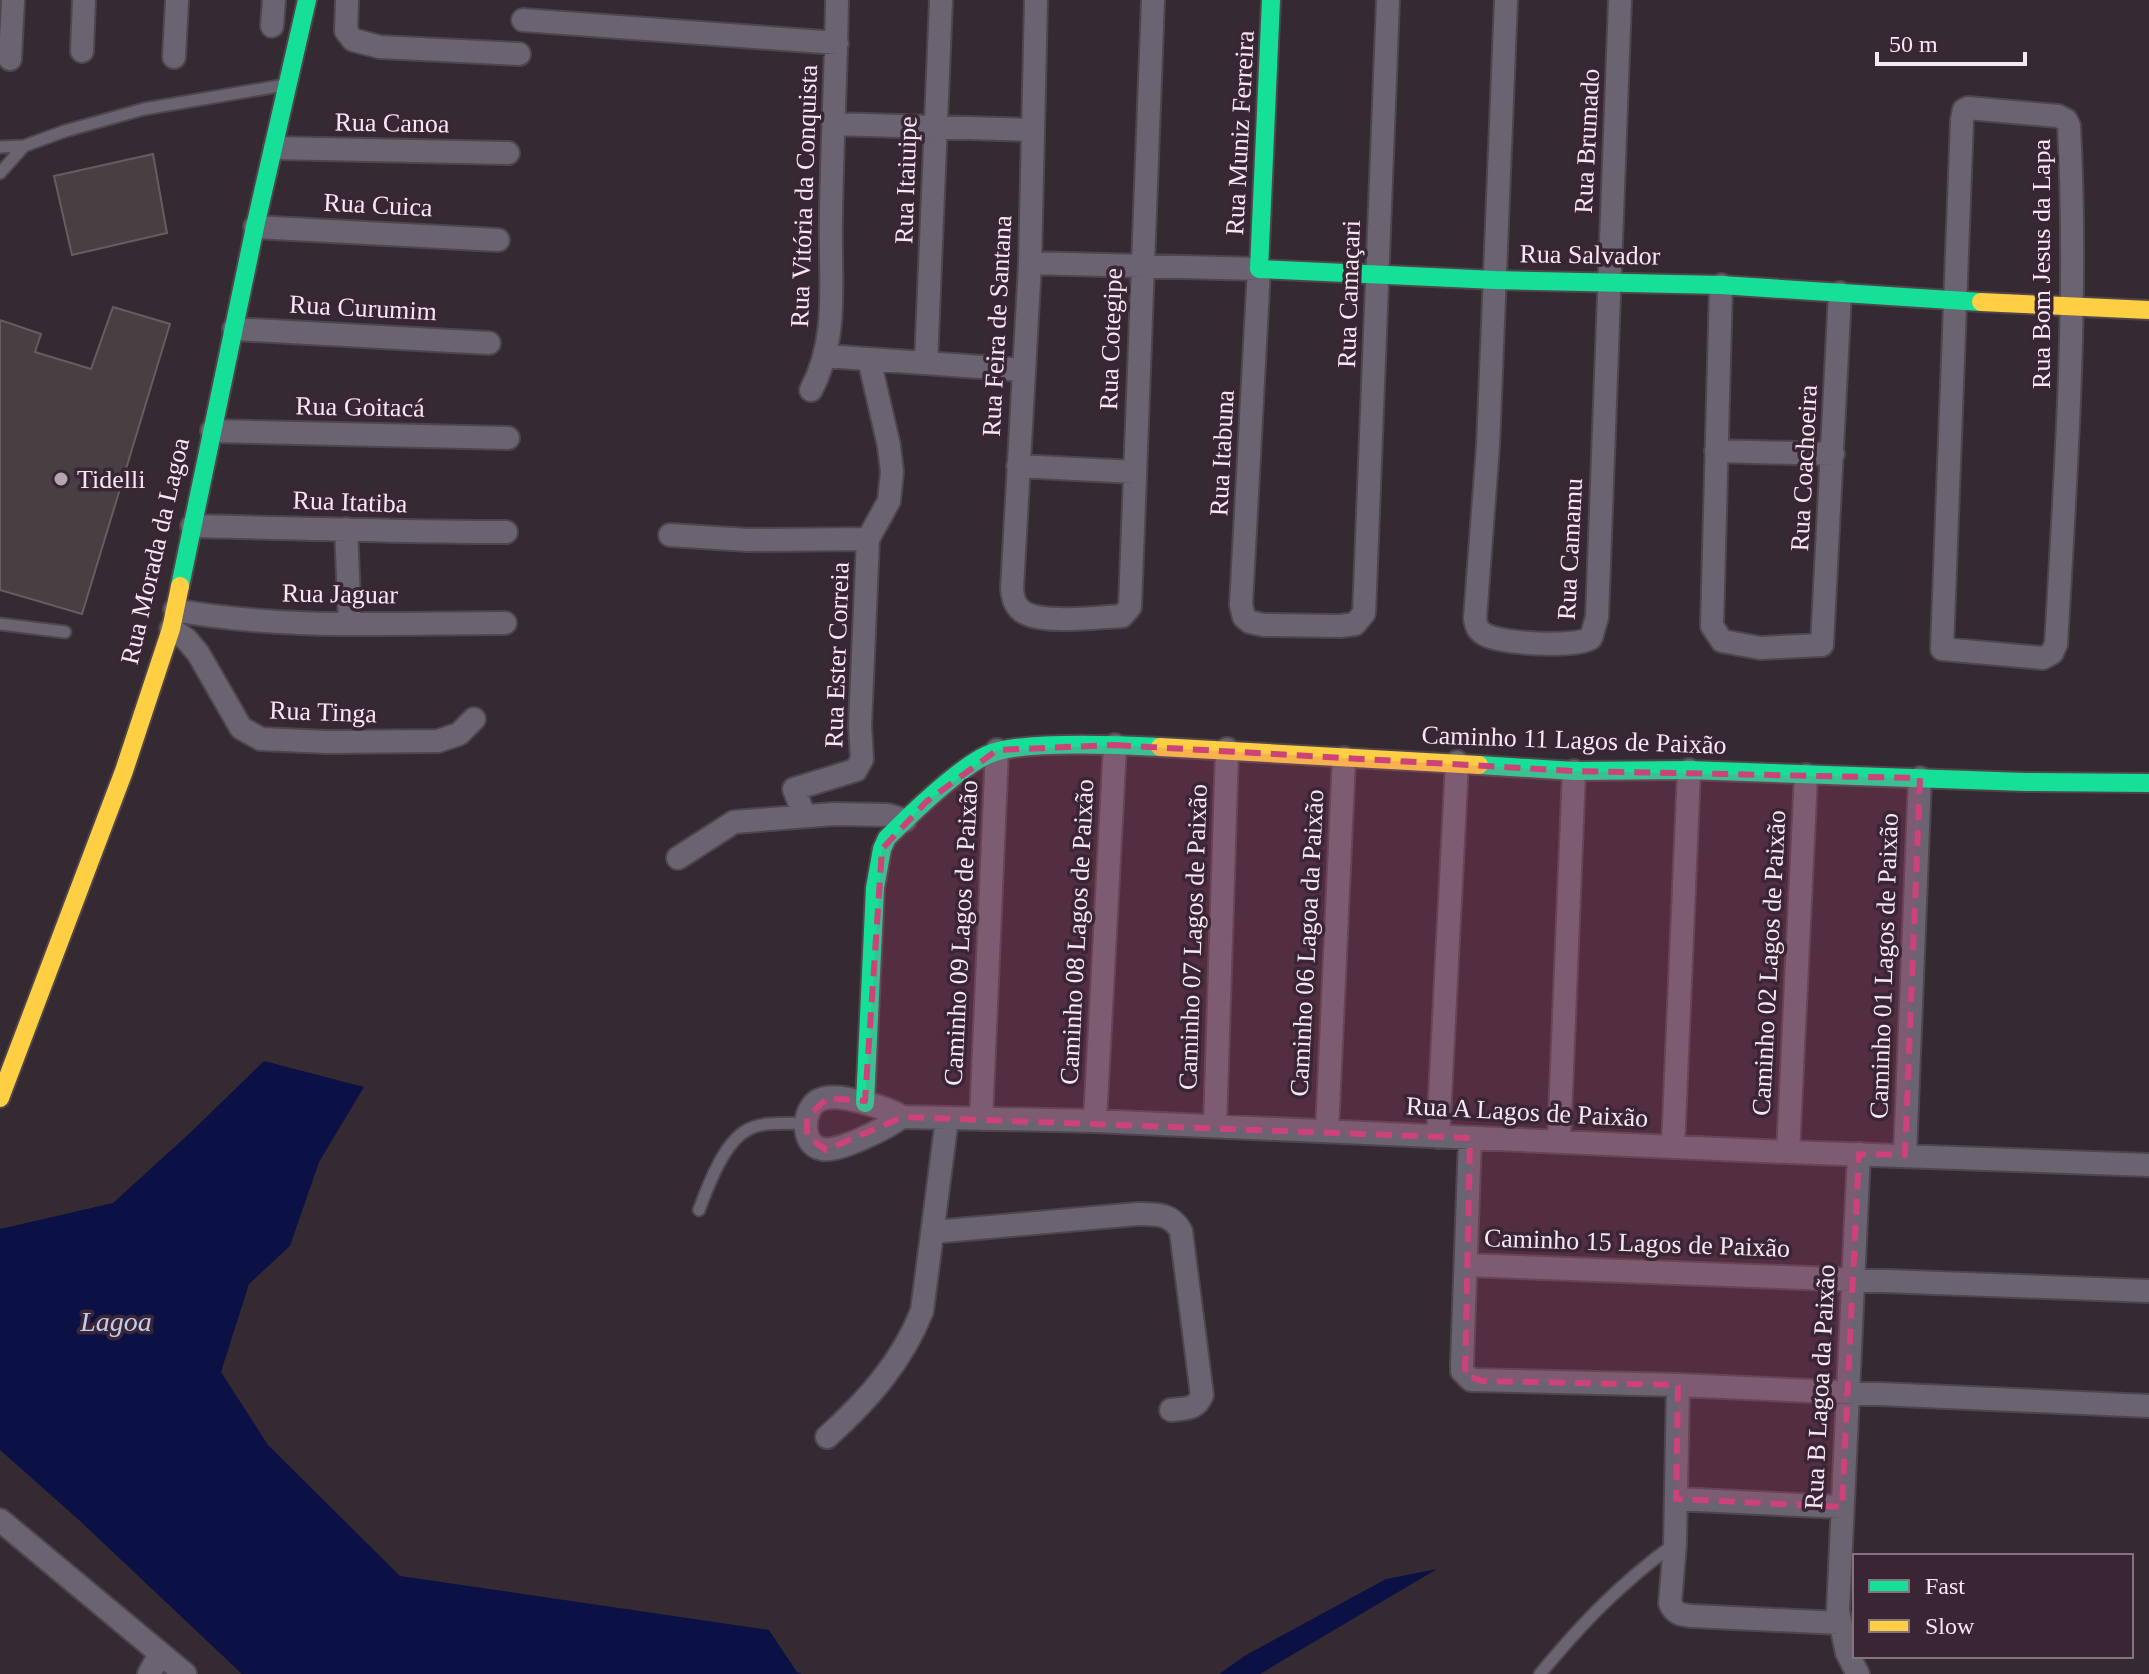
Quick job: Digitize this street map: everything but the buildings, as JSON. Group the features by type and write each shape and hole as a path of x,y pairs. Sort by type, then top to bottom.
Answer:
{"street":[{"path":"10,59 13,0"},
{"path":"82,51 84,0"},
{"path":"174,57 177,0"},
{"path":"272,26 274,0"},
{"name":"Rua Morada da Lagoa","path":"0,1098 124,771 173,620 255,227 307,0"},
{"path":"347,0 345,26 349,35 359,42 380,47 519,54"},
{"name":"Rua Vitória da Conquista","path":"811,390 826,356 832,312 837,0"},
{"name":"Rua Itaiuipe","path":"926,363 941,0"},
{"name":"Rua Feira de Santana","path":"1036,0 1030,263 1012,589 1016,606 1024,613 1062,618"},
{"name":"Rua Cotegipe","path":"1062,618 1122,616 1128,611 1153,0"},
{"name":"Rua Muniz Ferreira","path":"1259,269 1271,0"},
{"name":"Rua Camaçari","path":"1264,625 1340,626 1355,624 1364,613 1388,0"},
{"path":"1495,280 1506,0"},
{"name":"Rua Brumado","path":"1609,284 1620,0"},
{"path":"523,20 837,43"},
{"name":"Rua Bom Jesus da Lapa","path":"1964,110 2047,114 2068,121 2072,179 2072,307 2056,644 2052,653 2043,658 1942,649 1953,301 1964,110"},
{"path":"833,124 1032,130"},
{"name":"Rua Canoa","path":"275,148 508,153"},
{"name":"Rua Cuica","path":"255,227 498,240"},
{"name":"Rua Salvador","path":"1030,263 1609,284 1721,285 1953,301 2149,310"},
{"name":"Rua Itabuna","path":"1259,269 1241,597 1244,617 1250,622 1264,625"},
{"name":"Rua Camamu","path":"1495,280 1476,625 1486,636 1507,641 1570,643 1591,638 1597,617 1609,284"},
{"path":"1721,285 1716,451 1833,454"},
{"name":"Rua Coachoeira","path":"1716,451 1712,626 1722,641 1733,644 1760,648 1822,645 1840,293"},
{"name":"Rua Curumim","path":"234,329 489,343"},
{"path":"826,356 1023,370"},
{"name":"Rua Ester Correia","path":"804,815 794,789 856,770 861,763 868,539 889,501 892,472 869,359"},
{"name":"Rua Goitacá","path":"212,431 508,438"},
{"path":"1018,466 1134,472"},
{"name":"Rua Itatiba","path":"192,526 506,532"},
{"path":"346,529 350,623"},
{"path":"670,535 748,540 868,539"},
{"name":"Rua Jaguar","path":"173,620 505,623"},
{"name":"Rua Tinga","path":"173,620 198,653 237,724 246,733 261,739 423,742 453,737 474,719"},
{"name":"Caminho 11 Lagos de Paixão","path":"997,750 1115,745 1574,771 1689,770 2149,783"},
{"name":"Caminho 08 Lagos de Paixão","path":"1095,1121 1115,745"},
{"name":"Caminho 07 Lagos de Paixão","path":"1215,1126 1227,749"},
{"path":"865,1103 877,870 887,838 972,765 997,750"},
{"name":"Caminho 09 Lagos de Paixão","path":"981,1119 997,750"},
{"name":"Caminho 06 Lagoa da Paixão","path":"1327,1131 1344,758"},
{"path":"1438,1137 1457,762"},
{"path":"1673,1147 1689,770"},
{"path":"1559,1141 1574,771"},
{"name":"Caminho 02 Lagos de Paixão","path":"1788,1152 1806,775"},
{"name":"Caminho 01 Lagos de Paixão","path":"1905,1155 1920,778"},
{"path":"678,858 729,824 804,815 888,815 905,820"},
{"name":"Rua A Lagos de Paixão","path":"902,1117 845,1145 826,1150 813,1145 807,1136 806,1123 810,1109 817,1101 838,1098 889,1110 902,1117 1095,1121 2149,1165"},
{"path":"827,1437 871,1392 911,1338 922,1311 947,1119"},
{"path":"1470,1138 1462,1371 1471,1380 1678,1385 2149,1406"},
{"name":"Rua B Lagoa da Paixão","path":"1858,1674 1847,1653 1842,1507 1859,1154"},
{"path":"933,1232 1137,1214 1158,1214 1175,1221 1181,1231 1202,1395 1193,1408 1171,1410"},
{"name":"Caminho 15 Lagos de Paixão","path":"1466,1265 2149,1291"},
{"path":"1678,1385 1675,1544 1670,1603 1677,1613 1847,1623"},
{"path":"1676,1499 1842,1507"},
{"path":"0,1520 154,1664 185,1674"}],"lane":[{"path":"0,147 24,146 144,109 289,84"},
{"path":"0,173 24,146"},
{"path":"0,624 65,632"},
{"path":"699,1210 719,1166 733,1143 747,1130 758,1126 806,1123"},
{"path":"1540,1674 1590,1615 1630,1577 1675,1544"}],"highlighted area":[{"path":"1115,745 1574,771 1920,778 1905,1155 1859,1154 1842,1507 1676,1499 1678,1385 1482,1381 1465,1375 1470,1138 903,1117 826,1150 807,1136 807,1118 827,1098 865,1101 882,849 926,802 997,750"}],"water":[{"name":"Lagoa","path":"264,1061 364,1087 319,1162 290,1246 249,1284 221,1372 268,1445 400,1576 769,1630 797,1672 802,1674 242,1674 0,1450 0,1229 113,1203"},
{"path":"1437,1569 1260,1674 1219,1674 1246,1655 1386,1579"}],"traffic: fast":[{"path":"180,586 255,227 307,0"},
{"path":"1271,0 1259,269 1495,280 1721,285 1981,302"},
{"path":"865,1103 875,888 887,838 949,781 987,755 1045,745 1160,747"},
{"path":"1479,765 1574,771 1689,770 2025,782 2149,783"}],"traffic: slow":[{"path":"1981,302 2149,310"},
{"path":"0,1098 124,771 171,629 180,586"},
{"path":"1160,747 1479,765"}],"place":[{"name":"Tidelli","path":"61,479"}]}
